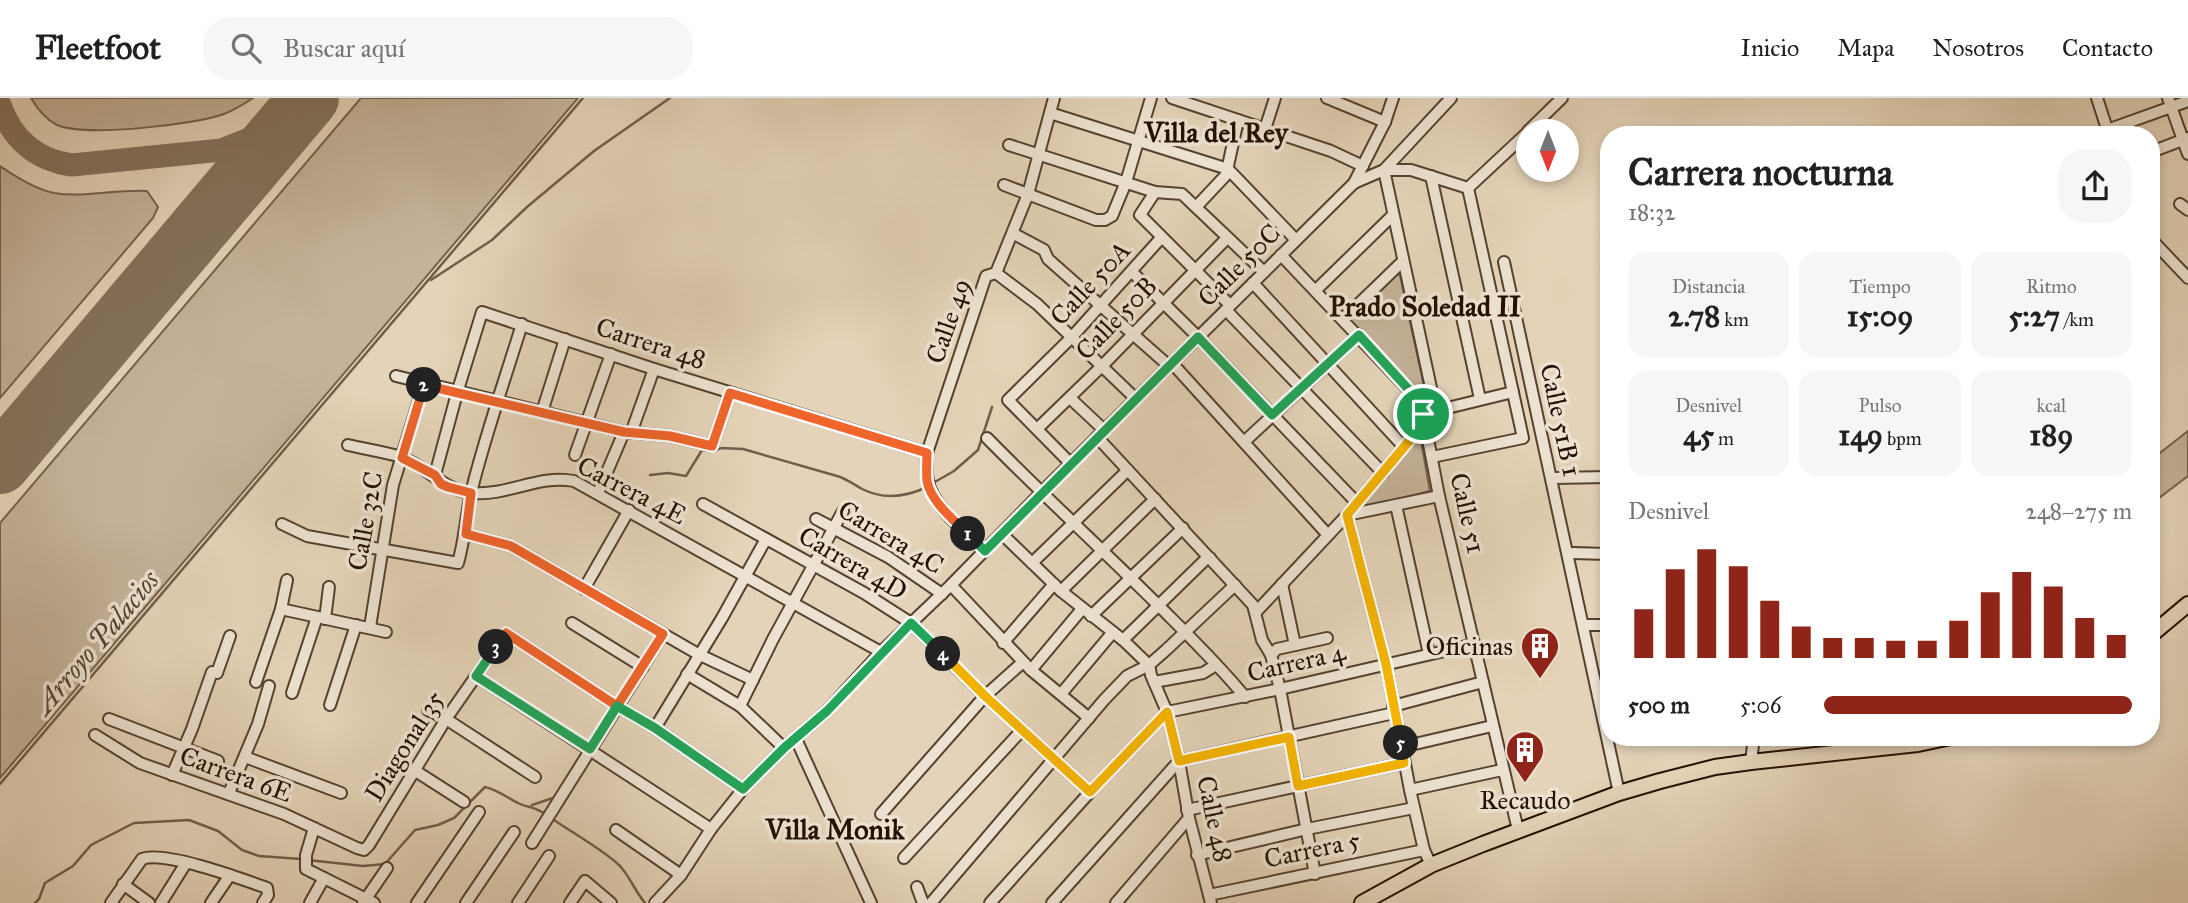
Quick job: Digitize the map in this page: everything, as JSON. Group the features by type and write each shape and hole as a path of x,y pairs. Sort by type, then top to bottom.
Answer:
{"main road":[{"path":"2160,627 2188,604"},
{"path":"1362,903 1431,865 1619,793 1715,767 1850,746"}],"street":[{"name":"Calle 49","path":"985,551 947,514 929,486 927,453 986,276 996,273 1014,234 1028,194 1054,98"},
{"path":"1004,185 1096,220 1105,220 1112,216 1126,182 1151,98"},
{"path":"1172,98 1331,151 1363,166"},
{"path":"1265,129 1275,98"},
{"path":"1327,98 1341,101 1384,122"},
{"name":"Calle 50C","path":"655,903 681,875 711,829 743,789 784,748 827,711 881,652 1354,183 1393,98"},
{"path":"1384,170 1451,98"},
{"path":"1541,119 1562,98"},
{"path":"2097,98 2106,126"},
{"path":"2121,126 2170,103 2188,101"},
{"path":"2170,103 2185,139 2188,154"},
{"path":"1050,113 1228,169 1296,240"},
{"path":"1196,207 1226,175 1238,120"},
{"path":"2160,149 2185,139"},
{"path":"1468,188 1516,143"},
{"path":"1009,145 1156,192 1182,194 1264,272"},
{"path":"1384,170 1436,411"},
{"path":"1354,183 1384,170 1411,170 1468,188"},
{"path":"1431,176 1480,400"},
{"path":"1432,457 1523,438 1468,188"},
{"name":"Calle 50A","path":"1037,429 1008,400 1071,338 1161,238 1140,215 1156,192"},
{"path":"1316,290 1393,215"},
{"path":"1014,234 1044,250 1048,259 1171,365 1328,535"},
{"name":"Calle 50B","path":"1037,429 1227,237"},
{"path":"1161,238 1382,473"},
{"path":"2160,248 2188,278"},
{"name":"Calle 51","path":"1281,255 1421,403 1439,496 1518,830"},
{"path":"1343,319 1403,261"},
{"name":"Calle 51B 1","path":"1504,262 1600,704"},
{"path":"1132,272 1357,503"},
{"path":"996,273 1037,304 1136,399"},
{"path":"1253,283 1404,447"},
{"name":"Carrera 48","path":"457,393 482,312 654,369 927,453"},
{"path":"282,524 307,536 458,563 466,534 471,493 496,401 522,324"},
{"path":"1244,442 1359,335"},
{"path":"542,412 565,339"},
{"path":"575,455 611,354"},
{"path":"598,493 654,369"},
{"path":"396,376 457,393 627,432 670,436 712,446 730,393"},
{"name":"Calle 32C","path":"370,627 393,485 424,384"},
{"path":"1256,612 1347,515 1404,447 1424,418 1436,411 1513,392"},
{"path":"435,475 457,393"},
{"path":"1070,398 1128,470 1253,605 1262,640 1272,654 1315,874"},
{"path":"1037,429 1070,464"},
{"path":"987,438 1130,576 1245,696"},
{"name":"Carrera 4E","path":"348,445 402,458 435,475 441,484 471,493 505,491 554,478 574,481 881,652"},
{"path":"1032,564 1128,470"},
{"path":"1554,478 1600,477"},
{"path":"1347,515 1439,496"},
{"path":"1003,643 1057,588 1102,550 1155,499"},
{"name":"Carrera 4D","path":"704,504 911,623 985,696 1090,792"},
{"path":"1396,505 1429,654"},
{"path":"584,589 629,510"},
{"path":"740,706 843,511"},
{"path":"1347,515 1386,664 1404,763 1424,850 1431,865"},
{"name":"Carrera 4C","path":"817,519 888,557 942,594"},
{"path":"881,814 985,696 1027,666 1183,528"},
{"path":"466,534 511,546 698,654 753,680"},
{"path":"1002,534 1057,588 1124,640 1149,665"},
{"path":"655,728 722,618 766,538"},
{"path":"1573,553 1600,554"},
{"path":"1124,640 1210,558"},
{"path":"256,682 281,609 287,580"},
{"path":"1282,584 1295,645"},
{"path":"951,585 1003,643 1089,718"},
{"path":"932,903 1054,757 1127,676 1149,665 1235,585"},
{"path":"292,693 321,618 329,587"},
{"path":"281,609 386,632"},
{"path":"572,623 643,667"},
{"path":"330,705 355,625"},
{"path":"1583,625 1600,625"},
{"path":"1060,694 1113,632"},
{"name":"Diagonal 35","path":"364,850 446,719 506,633 617,706"},
{"path":"532,843 663,634"},
{"path":"172,775 230,636"},
{"path":"1272,654 1277,649 1327,638"},
{"name":"Carrera 4","path":"1167,712 1475,644"},
{"name":"Calle 48","path":"1149,665 1167,712 1188,814 1210,899"},
{"path":"1154,682 1203,673 1216,665"},
{"path":"687,674 740,706 784,748"},
{"path":"476,676 711,829"},
{"path":"1052,903 1179,761 1289,737 1483,682"},
{"path":"229,793 258,724 269,686"},
{"path":"617,706 655,728 743,789"},
{"path":"428,710 535,777"},
{"path":"990,903 1090,792 1167,712"},
{"path":"109,719 218,761"},
{"path":"1402,747 1492,726"},
{"path":"904,858 1022,730"},
{"name":"Carrera 6E","path":"95,735 140,763 229,793 364,850"},
{"path":"796,739 871,903"},
{"name":"Calle 51B 1","path":"1609,746 1619,793"},
{"path":"1751,762 1753,746"},
{"path":"245,757 341,793"},
{"path":"1116,903 1188,814 1404,763"},
{"path":"414,770 464,802"},
{"path":"1410,790 1502,770"},
{"path":"1198,855 1307,829 1414,808"},
{"path":"417,903 479,812"},
{"path":"314,828 306,869 368,901 387,868"},
{"path":"616,830 681,875"},
{"path":"467,903 514,832"},
{"name":"Carrera 5","path":"1210,899 1424,850"},
{"path":"518,903 549,856"},
{"path":"111,903 145,857 186,863 267,888 269,892 263,903"},
{"path":"160,903 186,863"},
{"path":"211,903 230,875"},
{"path":"310,903 324,878"},
{"path":"570,903 585,881 611,903"},
{"path":"123,884 149,903"},
{"path":"917,887 923,903"}],"shaded area":[{"path":"31,98 253,98 224,114 189,122 91,130 57,125 42,114"},
{"path":"361,98 578,98 0,778 0,523"},
{"path":"0,166 33,186 54,193 77,195 147,191 158,207 153,218 0,398"},
{"path":"1399,271 1427,400 1348,318"},
{"path":"2188,431 2188,476 2160,497 2160,453"},
{"path":"1420,436 1430,491 1358,509"}],"waterway":[{"name":"Arroyo Palacios","path":"0,784 583,98"},
{"path":"431,280 492,240 594,151 670,98"},
{"path":"933,483 954,471 978,450 992,407"},
{"path":"650,475 668,473 686,476 702,450 715,451 721,448 743,449 837,476 878,495 903,495 927,487"},
{"path":"308,860 363,866 385,864 415,830 454,818 485,787 545,814"},
{"path":"532,805 556,797"},
{"path":"551,818 620,866 645,903"},
{"path":"35,903 45,883 73,866 91,845 134,823 189,820 218,831 242,850 259,856 301,859"}],"taxiway":[{"path":"0,105 11,128 27,146 47,158 72,165 222,150 264,133 309,98"}],"runway":[{"path":"0,464 309,98"}],"place":[{"name":"Oficinas","path":"1540,680"},
{"name":"Recaudo","path":"1525,784"}],"district":[{"name":"Villa del Rey","path":"1216,132"},
{"name":"Prado Soledad II","path":"1425,306"},
{"name":"Villa Monik","path":"835,829"}],"route":[{"path":"1423,414 1421,403 1359,335 1272,415 1198,337 985,551 947,514 930,490 927,453 730,393 712,446 670,436 624,432 424,384 402,458 435,475 441,484 471,493 466,534 511,546 663,634 617,706 506,633 476,676 590,749 617,706 655,728 743,789 784,748 827,711 911,623 985,696 1090,792 1167,712 1179,761 1289,737 1298,786 1404,763 1386,664 1347,515 1425,422 1423,414"}]}
